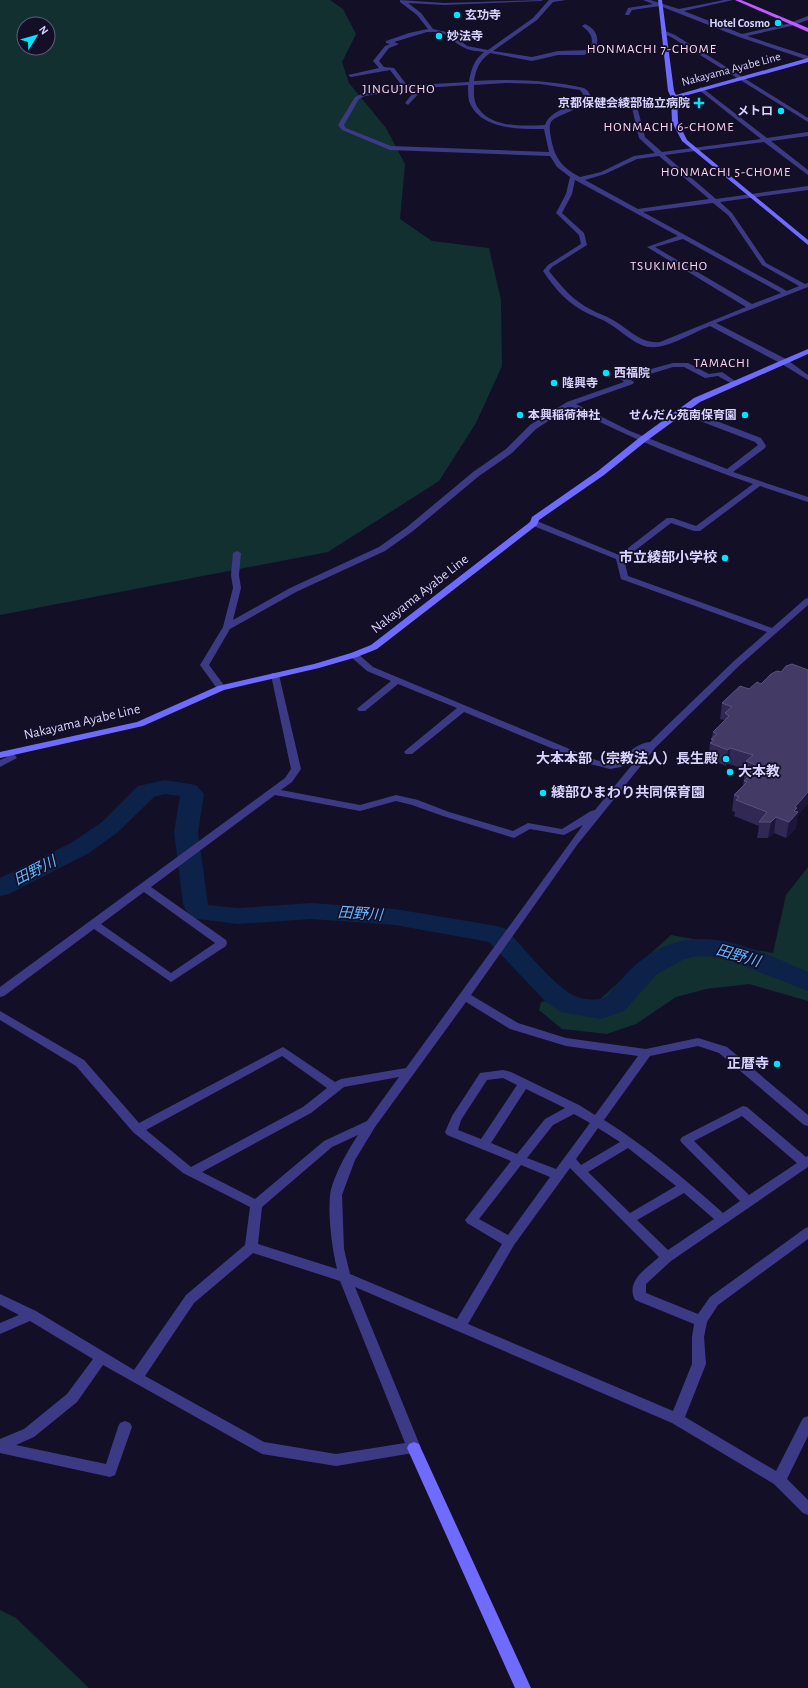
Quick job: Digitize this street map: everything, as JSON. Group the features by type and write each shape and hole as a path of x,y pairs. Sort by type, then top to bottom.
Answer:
{"main road":[{"path":"737,0 808,30"},
{"path":"660,2 671,91 674,98"},
{"name":"Nakayama Ayabe Line","path":"808,59 674,98 675,122 685,141 693,150 808,243"},
{"name":"Nakayama Ayabe Line","path":"5,754 140,724 221,688 275,676 354,655 374,647 396,632 534,523 535,519 601,473 642,440 697,400 808,351"},
{"path":"414,1448 523,1688"}],"street":[{"path":"401,1 483,2 541,0"},
{"path":"547,127 503,126 484,116 470,101 471,84 474,65 488,52 535,19 552,0 564,0"},
{"path":"644,0 660,2 741,36 808,59"},
{"path":"679,11 731,0"},
{"path":"401,1 418,14 432,31"},
{"path":"627,14 630,9 660,2"},
{"path":"741,36 808,18"},
{"path":"385,69 376,61 387,47 396,44 388,42 412,33 432,31 449,34 461,45 488,52 532,59 564,52 589,52 592,50 597,39 595,34 585,26"},
{"path":"663,32 673,36 808,120"},
{"path":"351,75 392,69 404,86 471,84 506,81 540,82 582,89 586,92 591,101"},
{"path":"408,103 422,86"},
{"path":"422,86 364,95 357,98 343,122 342,127 390,148 551,154"},
{"path":"701,89 808,173"},
{"path":"632,98 642,138 658,154 730,214 764,264 806,286"},
{"path":"674,98 632,98 591,101 572,107 550,119 547,127 551,154 559,168 786,293"},
{"path":"580,180 603,173 636,157 808,134"},
{"path":"573,176 569,194 559,213 582,234 584,245 550,266 546,271 564,293 577,305 622,327 640,342 650,345 661,344 710,323 806,286"},
{"path":"637,211 808,188"},
{"path":"682,237 650,247 751,307"},
{"path":"710,323 783,361 808,378"},
{"path":"227,627 293,590 382,549 410,529 476,474 508,451 533,427 570,404 630,382 625,379 672,366 685,365 708,376 719,374 734,383"},
{"path":"570,404 598,420 642,440 808,500"},
{"path":"682,411 758,440 762,446 728,472"},
{"path":"620,558 670,520 697,529 759,483"},
{"path":"534,523 620,558"},
{"path":"221,688 204,665 227,627 237,588 235,574 238,553"},
{"path":"620,558 624,577 773,631"},
{"path":"0,1299 31,1314 136,1378 262,1448 336,1460 414,1448 345,1277 338,1250 336,1195 349,1159 371,1124 411,1071 572,842 653,745 737,663 808,601"},
{"path":"354,655 370,669 593,762 613,766 624,761 633,750 647,745 653,745"},
{"path":"0,993 289,780 296,769 275,676"},
{"path":"362,709 398,680"},
{"path":"409,752 463,708"},
{"path":"0,764 12,758 5,754"},
{"path":"273,792 360,808 396,798 415,802 446,814 514,835 528,826 564,832 599,811"},
{"path":"94,924 170,978 222,943 145,887"},
{"path":"464,996 514,1026 566,1042 646,1053 698,1042 709,1044 723,1050 808,1122"},
{"path":"0,1016 80,1063 138,1129 192,1172 256,1205"},
{"path":"138,1129 283,1051 336,1088"},
{"path":"459,1326 510,1242 646,1053"},
{"path":"192,1172 307,1110 341,1083 411,1071"},
{"path":"558,1175 451,1132 456,1119 484,1076 503,1074 558,1098 597,1121 630,1142 685,1186 722,1219"},
{"path":"484,1145 524,1084"},
{"path":"510,1242 471,1220 549,1122 575,1108"},
{"path":"701,1322 639,1296 640,1282 667,1257 807,1162 743,1110 686,1140 748,1202"},
{"path":"136,1378 190,1299 251,1248 256,1205 328,1144 371,1124"},
{"path":"580,1171 630,1142"},
{"path":"569,1160 667,1257"},
{"path":"629,1219 685,1186"},
{"path":"676,1419 699,1364 698,1338 701,1322 714,1301 808,1232"},
{"path":"251,1248 345,1277 676,1419 779,1480 808,1509"},
{"path":"0,1329 31,1314"},
{"path":"0,1446 29,1433 72,1398 101,1357"},
{"path":"779,1480 808,1422"},
{"path":"0,1446 110,1471 125,1427"}],"green space":[{"path":"0,0 330,0 343,9 356,34 342,62 349,83 386,128 405,164 400,219 432,241 489,248 501,300 502,366 476,423 439,481 328,552 0,615"},
{"path":"808,867 808,1001 749,984 706,989 676,997 636,1024 607,1034 562,1029 539,1010 541,1002 551,1000 578,1013 598,1001 671,935 773,953 786,895"},
{"path":"0,1610 16,1618 89,1688 0,1688"}],"building":[{"name":"大本本部（宗教法人）長生殿","path":"792,664 808,670 808,792 795,807 797,808 794,811 798,812 789,822 776,817 771,822 759,822 767,812 736,800 739,797 734,795 747,782 744,781 748,777 745,776 755,765 746,761 753,755 730,748 728,750 710,743 714,740 711,739 717,734 713,732 729,716 725,713 732,707 722,703 740,686 749,689 757,682 761,684 771,674 777,671 781,672 786,666"}],"waterway":[{"name":"田野川","path":"0,888 80,848 110,827 146,791 165,787 188,790 192,794 186,832 195,904 199,912 238,916 311,911 395,917 497,935 555,996 570,1005 601,1010 615,1004 648,968 676,952 697,947 722,948 750,957 808,982"}],"place":[{"name":"玄功寺","path":"457,15"},
{"name":"Hotel Cosmo","path":"778,23"},
{"name":"妙法寺","path":"439,36"},
{"name":"京都保健会綾部協立病院","path":"699,103"},
{"name":"メトロ","path":"781,111"},
{"name":"西福院","path":"606,373"},
{"name":"隆興寺","path":"554,383"},
{"name":"本興稲荷神社","path":"520,415"},
{"name":"せんだん苑南保育園","path":"745,415"},
{"name":"市立綾部小学校","path":"725,558"},
{"name":"大本本部（宗教法人）長生殿","path":"726,759"},
{"name":"大本教","path":"730,772"},
{"name":"綾部ひまわり共同保育園","path":"543,793"},
{"name":"正暦寺","path":"777,1064"}],"district":[{"name":"HONMACHI 7-CHOME","path":"652,49"},
{"name":"JINGUJICHO","path":"399,89"},
{"name":"HONMACHI 6-CHOME","path":"669,127"},
{"name":"HONMACHI 5-CHOME","path":"726,172"},
{"name":"TSUKIMICHO","path":"669,266"},
{"name":"TAMACHI","path":"722,363"}]}
